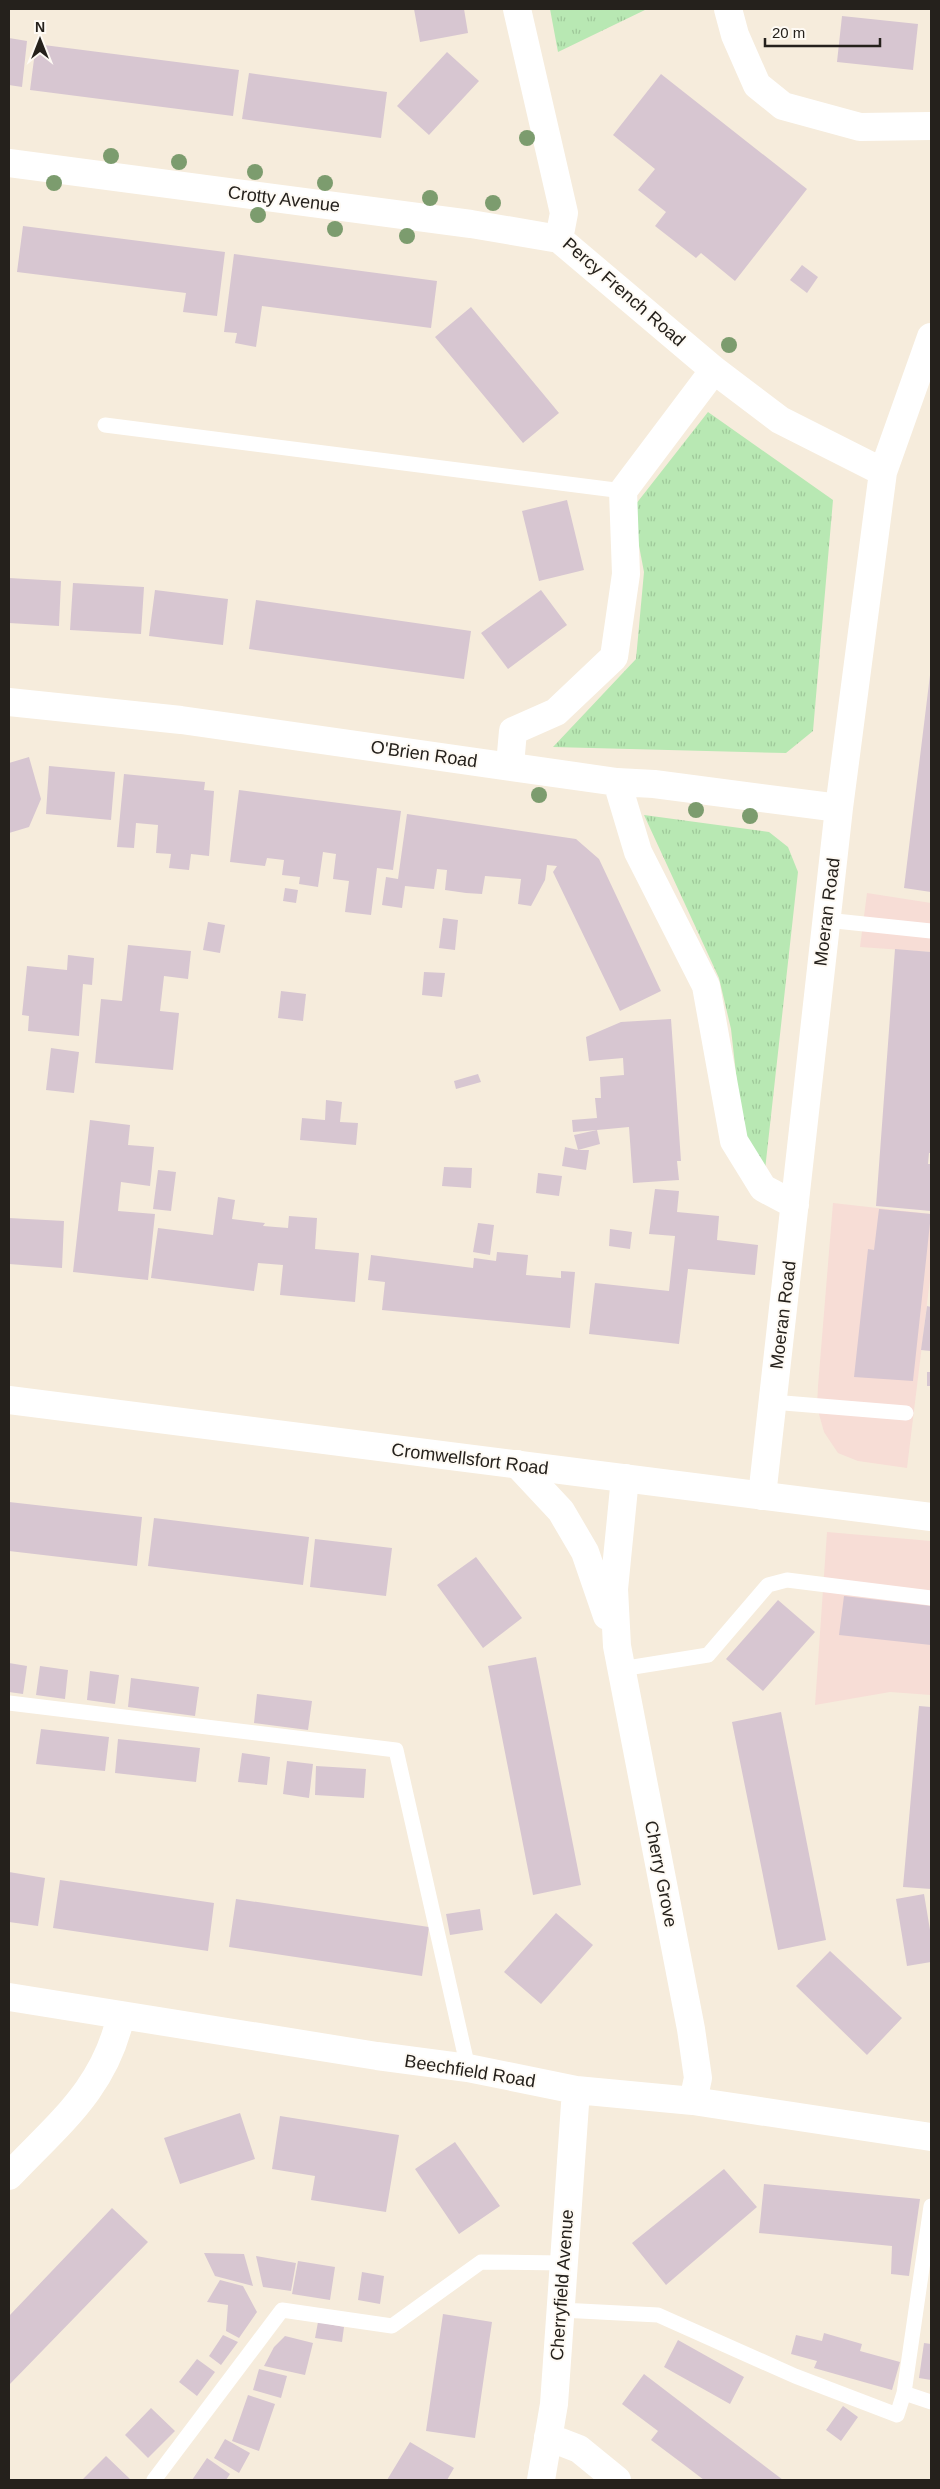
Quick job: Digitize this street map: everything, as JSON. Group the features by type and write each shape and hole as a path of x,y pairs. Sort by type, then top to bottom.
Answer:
{"street":[{"name":"Percy French Road","path":"517,9 564,213 559,239 714,370 780,420 883,472"},
{"path":"728,9 735,34 757,84 783,106 860,128 931,126"},
{"name":"Crotty Avenue","path":"9,164 472,224 559,239"},
{"name":"Moeran Road","path":"762,1496 839,808 883,472 930,343"},
{"path":"510,765 513,731 556,712 614,658 626,574 623,492 714,370"},
{"name":"O'Brien Road","path":"9,702 181,720 510,765 617,782 654,784 839,808"},
{"path":"617,782 638,852 706,986 734,1141 763,1188 795,1205"},
{"name":"Cromwellsfort Road","path":"9,1400 931,1517"},
{"name":"Cherry Grove","path":"517,1464 560,1511 586,1552 619,1658 691,2029 698,2078 693,2101"},
{"name":"Cherry Grove","path":"619,1658 614,1589 625,1478"},
{"name":"Beechfield Road","path":"9,1997 377,2056 468,2068 576,2090 693,2101 931,2137"},
{"path":"9,2176 72,2112 97,2079 112,2049 121,2016"},
{"name":"Cherryfield Avenue","path":"541,2480 554,2404 576,2090"},
{"path":"548,2436 579,2449 617,2480"}],"lane":[{"path":"105,426 623,492"},
{"path":"826,920 931,932"},
{"path":"772,1402 906,1413"},
{"path":"619,1658 708,1655 768,1585 787,1580 931,1598"},
{"path":"9,1702 396,1750 468,2068"},
{"path":"560,2310 658,2315 795,2376 898,2415 904,2393 931,2206"},
{"path":"154,2480 282,2310 392,2326 481,2262 564,2263"},
{"path":"904,2393 931,2402"}],"shaded area":[{"path":"867,893 931,903 931,952 860,947"},
{"path":"833,1203 931,1214 931,1271 907,1468 858,1461 838,1453 824,1432 817,1407"},
{"path":"827,1532 931,1541 931,1695 890,1692 815,1705"}],"green space":[{"path":"550,9 647,9 558,52"},
{"path":"708,412 833,500 813,731 786,753 553,747 636,659 644,572 632,509"},
{"path":"644,815 769,832 788,847 798,872 765,1170 744,1145 731,1029 719,978"}],"building":[{"path":"414,9 464,9 468,33 420,42"},
{"path":"842,16 918,24 913,70 837,62"},
{"path":"9,38 27,41 22,87 9,85"},
{"path":"36,44 239,70 233,116 30,90"},
{"path":"447,52 479,81 429,135 397,106"},
{"path":"249,73 387,92 381,138 242,119"},
{"path":"661,74 807,189 735,281 701,253 696,258 655,226 666,212 638,190 655,169 613,135"},
{"path":"23,226 225,252 217,316 183,312 186,293 17,272"},
{"path":"234,254 437,281 431,328 262,306 256,347 235,343 237,333 224,332"},
{"path":"802,265 818,277 807,293 790,280"},
{"path":"471,307 559,413 523,443 435,337"},
{"path":"567,500 584,570 539,581 522,511"},
{"path":"9,578 61,581 59,626 9,623"},
{"path":"73,583 144,587 141,634 70,630"},
{"path":"155,590 228,599 223,645 149,636"},
{"path":"541,590 567,625 508,669 481,633"},
{"path":"256,600 471,631 464,679 249,649"},
{"path":"931,675 931,892 904,888"},
{"path":"29,757 41,799 29,827 9,833 9,763"},
{"path":"49,766 115,772 111,820 46,814"},
{"path":"124,774 205,782 204,790 214,791 209,856 191,854 189,870 169,868 171,854 156,853 158,825 136,823 134,848 117,847"},
{"path":"239,790 401,811 393,870 377,868 371,915 345,912 349,881 333,879 336,854 323,852 318,887 299,884 300,877 282,875 284,860 267,858 265,866 230,862"},
{"path":"407,814 576,839 599,859 661,991 620,1011 553,872 557,866 547,865 545,880 531,906 518,904 521,879 485,876 482,894 466,893 445,890 447,870 437,869 434,889 405,886 402,908 382,905 386,877 398,879"},
{"path":"285,888 298,890 296,903 283,901"},
{"path":"443,918 458,920 455,950 439,948"},
{"path":"208,922 225,925 220,953 203,950"},
{"path":"128,945 191,951 188,979 164,976 160,1011 179,1013 173,1070 95,1063 101,999 122,1001"},
{"path":"895,949 931,952 931,1153 929,1153 928,1164 931,1164 931,1211 876,1206"},
{"path":"68,955 94,958 92,985 83,984 79,1036 28,1031 29,1016 22,1015 27,966 67,970"},
{"path":"424,972 445,973 442,997 422,995"},
{"path":"281,991 306,994 303,1021 278,1018"},
{"path":"671,1019 681,1161 677,1161 679,1180 633,1183 629,1127 573,1132 572,1120 597,1118 595,1098 601,1098 600,1077 624,1075 623,1058 589,1061 586,1037 621,1022"},
{"path":"51,1048 79,1052 74,1093 46,1090"},
{"path":"478,1074 481,1082 456,1089 454,1081"},
{"path":"326,1100 342,1102 340,1122 358,1123 356,1145 300,1140 302,1118 325,1120"},
{"path":"90,1120 130,1125 128,1145 154,1147 150,1186 121,1182 118,1211 155,1214 148,1280 73,1272"},
{"path":"597,1130 600,1144 578,1150 574,1135"},
{"path":"565,1147 589,1150 586,1170 562,1166"},
{"path":"444,1167 472,1168 471,1188 442,1186"},
{"path":"158,1170 176,1172 171,1211 153,1209"},
{"path":"538,1173 562,1176 559,1196 536,1193"},
{"path":"655,1189 679,1191 677,1212 719,1216 717,1240 758,1245 755,1275 688,1269 679,1344 589,1334 595,1283 669,1291 675,1236 649,1234"},
{"path":"218,1197 235,1200 232,1219 265,1223 263,1226 288,1228 289,1216 317,1218 315,1249 359,1253 355,1302 280,1295 283,1265 258,1263 254,1291 151,1278 158,1228 213,1235"},
{"path":"879,1209 931,1214 913,1381 854,1377 868,1249 874,1250"},
{"path":"9,1218 64,1221 62,1268 9,1264"},
{"path":"478,1223 494,1225 490,1255 473,1252"},
{"path":"610,1229 632,1232 630,1249 609,1246"},
{"path":"497,1252 528,1255 526,1275 561,1278 561,1271 575,1272 570,1328 382,1310 385,1282 368,1280 371,1255 473,1268 474,1258 496,1261"},
{"path":"927,1306 931,1307 931,1351 921,1350"},
{"path":"927,1372 931,1372 931,1386 927,1386"},
{"path":"9,1502 142,1517 137,1566 9,1551"},
{"path":"154,1518 309,1537 303,1585 148,1566"},
{"path":"315,1539 392,1548 386,1596 310,1587"},
{"path":"476,1557 522,1618 483,1648 437,1585"},
{"path":"844,1596 931,1606 931,1645 839,1635"},
{"path":"778,1600 815,1632 763,1691 726,1659"},
{"path":"536,1657 581,1885 533,1895 488,1666"},
{"path":"9,1663 27,1666 23,1694 9,1692"},
{"path":"40,1666 68,1670 65,1699 36,1695"},
{"path":"90,1671 119,1675 115,1704 87,1700"},
{"path":"131,1678 199,1687 195,1716 128,1707"},
{"path":"257,1694 312,1701 308,1730 254,1723"},
{"path":"919,1706 931,1707 931,1889 903,1887"},
{"path":"781,1712 826,1940 778,1950 732,1722"},
{"path":"41,1729 109,1737 105,1771 36,1764"},
{"path":"118,1739 200,1748 196,1782 115,1773"},
{"path":"242,1753 270,1757 267,1785 238,1782"},
{"path":"287,1761 313,1764 309,1798 283,1794"},
{"path":"316,1766 366,1769 364,1798 315,1795"},
{"path":"9,1872 45,1878 38,1926 9,1922"},
{"path":"60,1880 214,1903 208,1951 53,1928"},
{"path":"924,1894 931,1936 931,1962 907,1966 896,1899"},
{"path":"236,1899 429,1927 422,1976 229,1947"},
{"path":"480,1909 483,1930 450,1935 446,1914"},
{"path":"556,1913 593,1945 541,2004 504,1972"},
{"path":"830,1951 902,2018 867,2055 796,1986"},
{"path":"240,2113 255,2159 180,2184 164,2138"},
{"path":"280,2116 399,2135 386,2212 311,2200 315,2176 272,2169"},
{"path":"455,2142 500,2206 459,2234 415,2169"},
{"path":"724,2169 757,2207 666,2285 632,2243"},
{"path":"764,2184 920,2199 909,2276 891,2274 892,2246 759,2233"},
{"path":"112,2208 148,2242 9,2385 9,2316"},
{"path":"204,2253 244,2254 253,2286 215,2276"},
{"path":"256,2256 296,2263 291,2291 263,2287"},
{"path":"298,2261 335,2267 330,2300 292,2294"},
{"path":"362,2272 384,2276 380,2304 358,2300"},
{"path":"220,2280 243,2286 257,2312 239,2338 226,2331 228,2305 207,2302"},
{"path":"443,2314 492,2322 475,2438 426,2431"},
{"path":"318,2322 344,2327 342,2342 315,2338"},
{"path":"824,2333 862,2344 860,2351 900,2362 892,2390 814,2368 817,2361 791,2354 796,2335 822,2341"},
{"path":"223,2335 238,2342 221,2365 209,2356"},
{"path":"285,2336 313,2343 305,2375 264,2366 274,2347"},
{"path":"678,2340 744,2377 730,2404 664,2367"},
{"path":"924,2343 931,2344 931,2380 919,2378"},
{"path":"197,2359 215,2372 197,2396 179,2382"},
{"path":"259,2369 287,2376 281,2398 253,2390"},
{"path":"644,2374 783,2480 704,2480 651,2440 658,2431 622,2404"},
{"path":"248,2395 275,2404 259,2451 232,2441"},
{"path":"843,2406 858,2417 841,2441 826,2430"},
{"path":"151,2408 175,2431 148,2458 125,2435"},
{"path":"225,2439 250,2453 239,2473 214,2458"},
{"path":"410,2442 454,2468 447,2480 387,2480"},
{"path":"106,2456 130,2479 82,2480"},
{"path":"207,2458 230,2474 226,2480 192,2480"}]}
